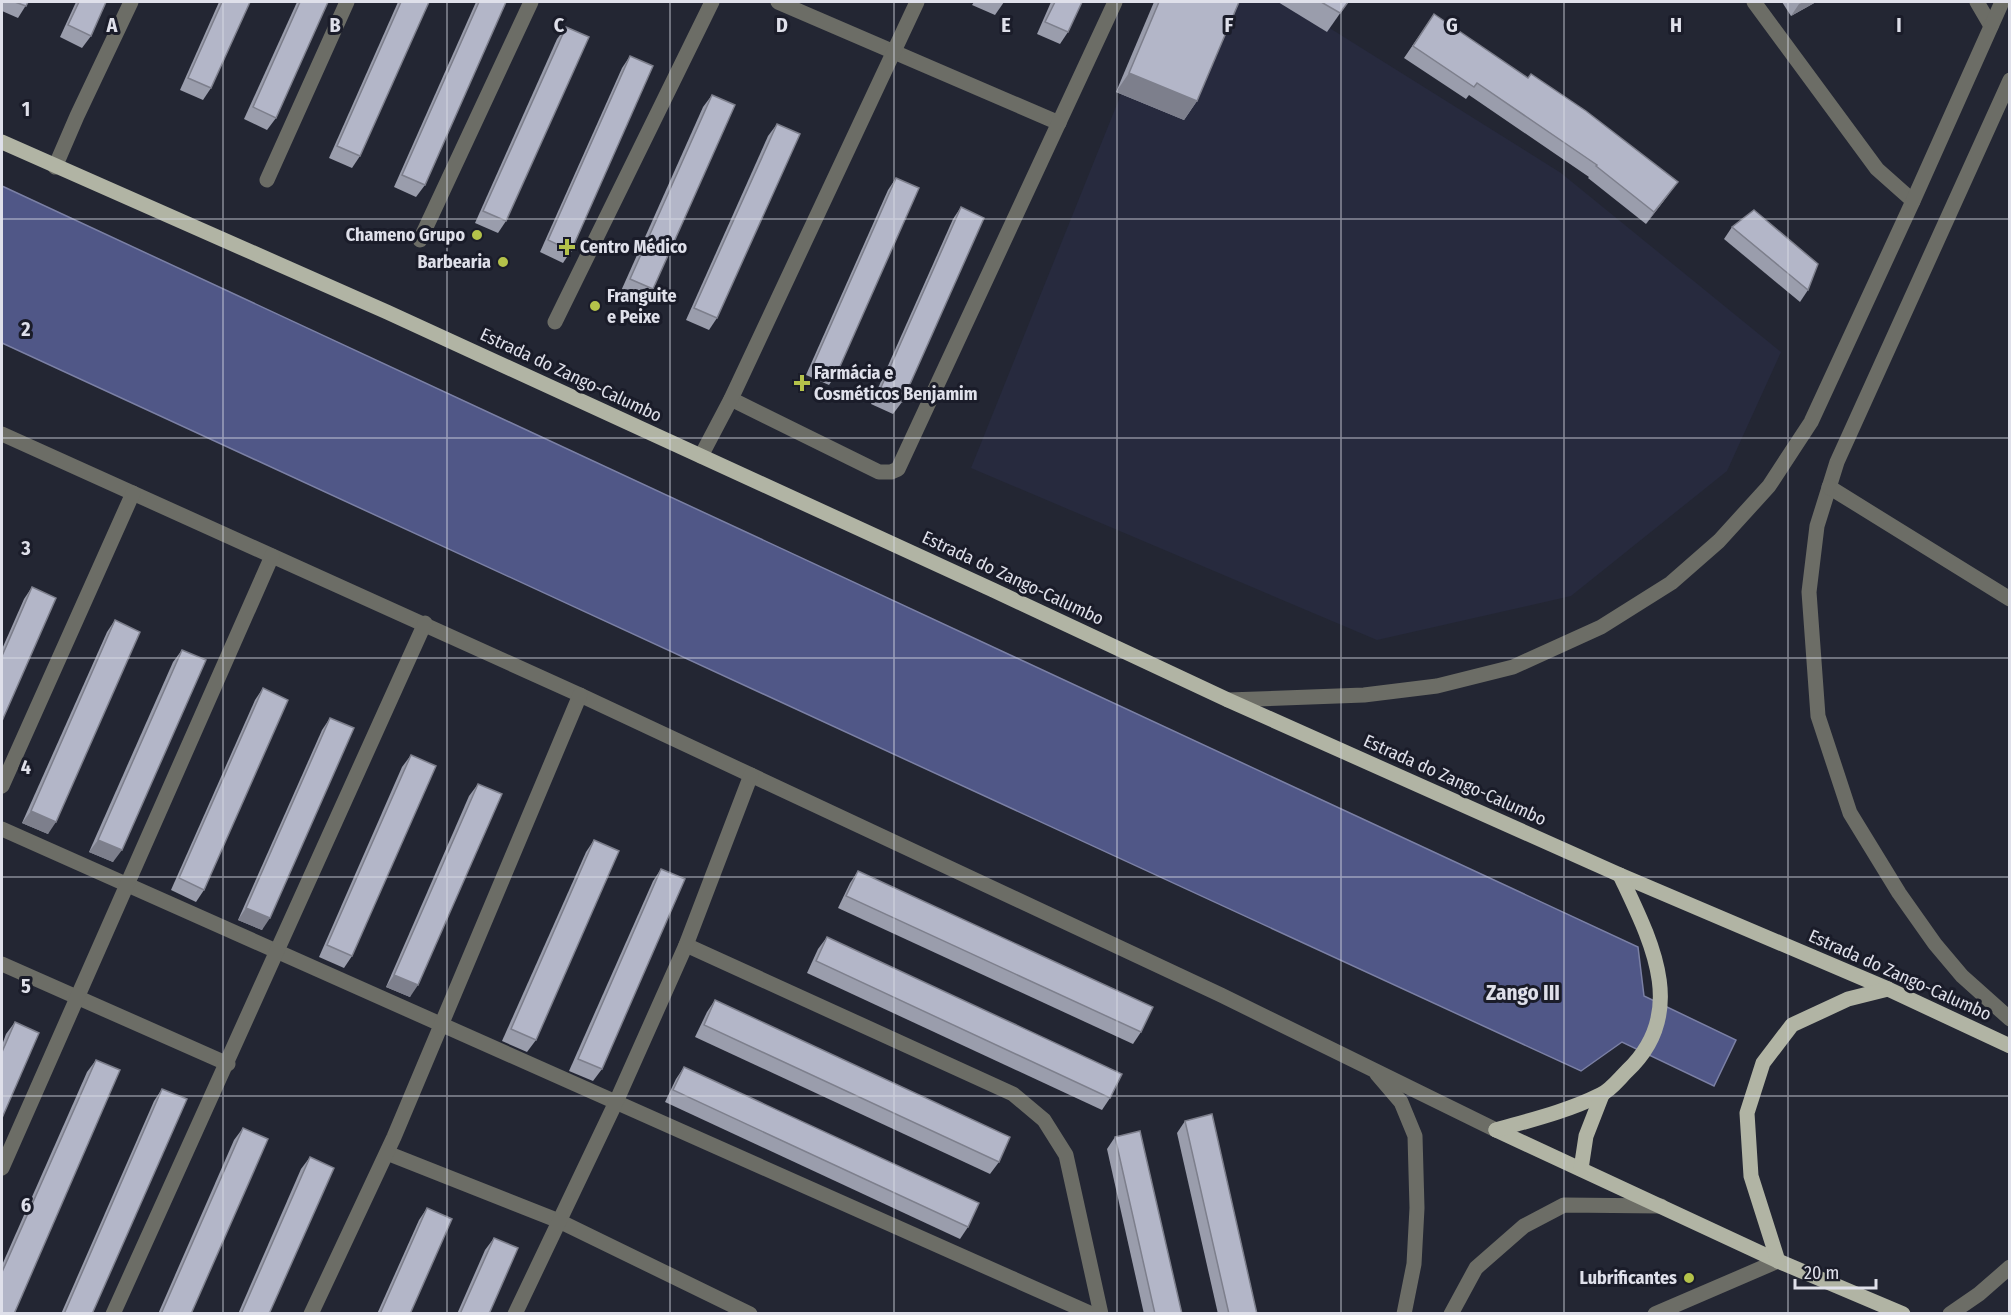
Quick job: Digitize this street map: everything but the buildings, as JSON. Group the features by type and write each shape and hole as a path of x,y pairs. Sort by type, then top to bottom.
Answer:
{"main road":[{"name":"Estrada do Zango-Calumbo","path":"2,142 387,312 1228,700 1620,875 1888,989 2010,1046"},
{"path":"1496,1130 1602,1095 1642,1058 1657,1024 1662,988 1654,952 1620,875"},
{"path":"1778,1261 1751,1176 1747,1113 1763,1063 1792,1025 1848,999 1888,989"},
{"path":"1581,1169 1586,1136 1602,1095"},
{"path":"1496,1130 1778,1261 1903,1314"}],"street":[{"path":"55,166 76,116 131,2"},
{"path":"267,180 347,2"},
{"path":"420,240 531,2"},
{"path":"555,322 712,2"},
{"path":"778,2 1059,123"},
{"path":"701,456 731,399 917,2"},
{"path":"731,399 879,472 891,472 898,469 1115,2"},
{"path":"1754,2 1877,169 1914,201"},
{"path":"1977,2 1991,26"},
{"path":"1228,700 1375,694 1437,686 1513,667 1601,627 1671,583 1719,541 1769,486 1811,422 1914,201 2002,2"},
{"path":"2010,80 1837,462 1817,526 1809,592 1818,716 1850,813 1899,893 1935,944 1962,976 2010,1019"},
{"path":"2,434 580,694 1221,994 1496,1130"},
{"path":"1829,487 2010,599"},
{"path":"2,786 133,493"},
{"path":"2,1168 272,556"},
{"path":"113,1314 228,1064 425,623"},
{"path":"311,1314 387,1153 580,694"},
{"path":"515,1314 616,1102 686,945 751,775"},
{"path":"2,829 1092,1314"},
{"path":"686,945 1013,1094 1044,1119 1066,1155 1101,1314"},
{"path":"2,964 228,1064"},
{"path":"1374,1070 1401,1102 1415,1136 1417,1208 1414,1264 1404,1314"},
{"path":"387,1153 558,1221 750,1314"},
{"path":"1451,1314 1476,1268 1524,1226 1564,1205 1661,1206"},
{"path":"1655,1314 1778,1261"},
{"path":"1950,1314 1979,1294 2010,1267"}],"shaded area":[{"path":"1158,2 1288,2 1561,173 1781,352 1727,471 1571,596 1377,640 971,468"}],"water":[{"path":"2,186 1638,947 1644,996 1736,1040 1714,1086 1622,1042 1581,1071 2,343"}],"place":[{"name":"Chameno Grupo","path":"477,235"},
{"name":"Centro Médico","path":"567,247"},
{"name":"Barbearia","path":"503,262"},
{"name":"Franguite e Peixe","path":"595,306"},
{"name":"Farmácia e Cosméticos Benjamim","path":"802,383"},
{"name":"Lubrificantes","path":"1689,1278"}],"district":[{"name":"Zango III","path":"1523,993"}]}
